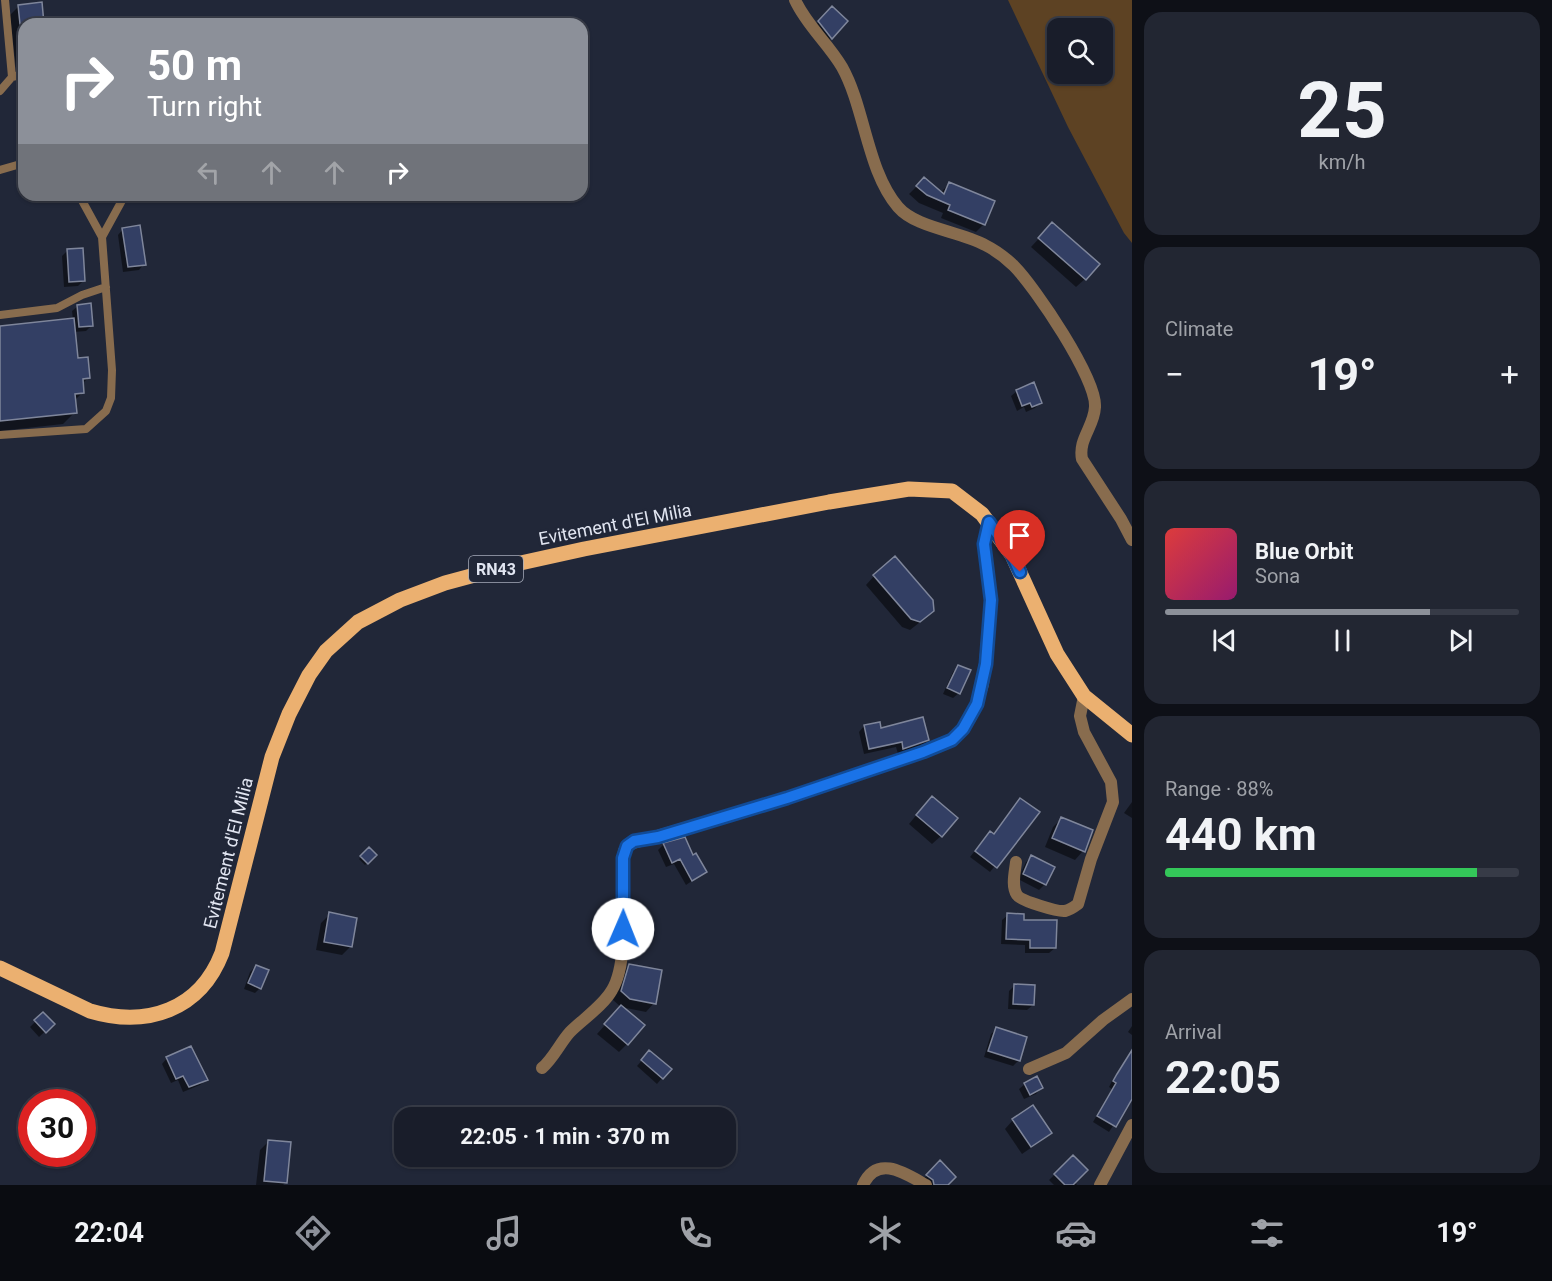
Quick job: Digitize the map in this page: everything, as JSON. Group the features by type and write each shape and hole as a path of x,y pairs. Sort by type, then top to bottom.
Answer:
{"main road":[{"name":"Evitement d'El Milia","path":"0,968 90,1011 104,1015 131,1018 156,1015 191,997 215,971 222,953 272,757 289,714 309,675 326,651 358,622 400,600 445,583 584,549 909,489 952,491 966,500 989,522 1012,555 1057,654 1084,696 1132,735"}],"street":[{"path":"795,0 804,17 842,67 876,164 888,191 899,208 911,218 973,239 1004,257 1025,279 1059,327 1086,373 1094,398 1093,416 1080,451 1082,459 1132,540"},
{"path":"542,1068 560,1043 608,997 619,975 623,929 623,858 624,851 630,843 787,798 923,752 952,740 963,729 977,704 986,664 991,600 984,544 989,522"},
{"path":"1016,862 1014,886 1015,893 1020,899 1063,911 1078,904 1091,859 1113,802 1111,782 1084,732 1080,716 1084,696"},
{"path":"1029,1069 1066,1053 1103,1020 1132,999"},
{"path":"1100,1185 1132,1125"},
{"path":"863,1185 867,1176 881,1168 903,1172 926,1185"}],"lane":[{"path":"5,0 12,77"},
{"path":"0,91 12,77 18,76"},
{"path":"0,170 18,165"},
{"path":"0,435 86,429 106,411 111,398 112,370 102,237 82,201"},
{"path":"102,237 122,201"},
{"path":"0,315 57,308 82,295 106,287"}],"shaded area":[{"path":"1008,0 1132,0 1132,243 1124,233 1048,84 1113,84 1113,18 1047,18 1047,83"}],"building":[{"path":"42,2 43,18 19,18 18,5"},
{"path":"832,6 848,21 832,39 818,21"},
{"path":"924,177 944,194 949,182 995,201 985,225 948,210 950,205 927,195 916,186"},
{"path":"1052,222 1100,264 1086,280 1038,238"},
{"path":"140,225 146,265 128,267 122,228"},
{"path":"83,248 85,281 69,282 67,249"},
{"path":"91,303 93,326 79,327 77,305"},
{"path":"74,318 78,358 88,357 90,378 83,379 84,393 75,394 77,413 0,421 0,326"},
{"path":"1034,382 1042,403 1032,407 1030,403 1022,406 1016,390"},
{"path":"895,556 933,600 934,611 920,622 911,619 873,575"},
{"path":"958,665 971,670 960,694 947,688"},
{"path":"923,717 929,740 903,749 902,742 869,749 864,725 880,722 881,728"},
{"path":"932,796 958,818 942,837 916,815"},
{"path":"1020,798 1040,812 997,868 975,851 990,831 994,834"},
{"path":"1061,817 1093,830 1085,852 1052,838"},
{"path":"685,837 693,855 696,853 707,872 692,881 680,859 672,863 663,843"},
{"path":"369,847 377,855 368,864 360,856"},
{"path":"1031,855 1055,867 1046,885 1023,874"},
{"path":"329,912 357,918 352,947 324,942"},
{"path":"1007,913 1024,914 1024,920 1057,920 1056,948 1030,948 1030,940 1006,939"},
{"path":"629,964 662,970 656,1004 630,999 621,991"},
{"path":"256,965 269,970 261,989 248,983"},
{"path":"1014,984 1035,985 1034,1005 1013,1004"},
{"path":"621,1005 645,1025 628,1045 604,1024"},
{"path":"43,1012 55,1024 46,1033 34,1020"},
{"path":"996,1027 1027,1037 1020,1061 988,1051"},
{"path":"191,1046 208,1080 189,1087 183,1076 176,1079 166,1057"},
{"path":"649,1050 672,1069 663,1079 641,1060"},
{"path":"1132,1050 1132,1099 1116,1127 1097,1116 1116,1083 1113,1081"},
{"path":"1037,1076 1043,1088 1030,1095 1024,1083"},
{"path":"1033,1105 1052,1133 1031,1147 1012,1119"},
{"path":"268,1140 291,1142 287,1183 264,1181"},
{"path":"1073,1155 1088,1170 1073,1185 1065,1185 1054,1174"},
{"path":"940,1160 956,1177 948,1185 934,1185 933,1180 926,1175"}],"route":[{"path":"623,929 623,858 627,846 634,841 658,837 787,798 952,740 971,717 983,684 991,600 984,554 989,522 1012,555 1020,572"}]}
